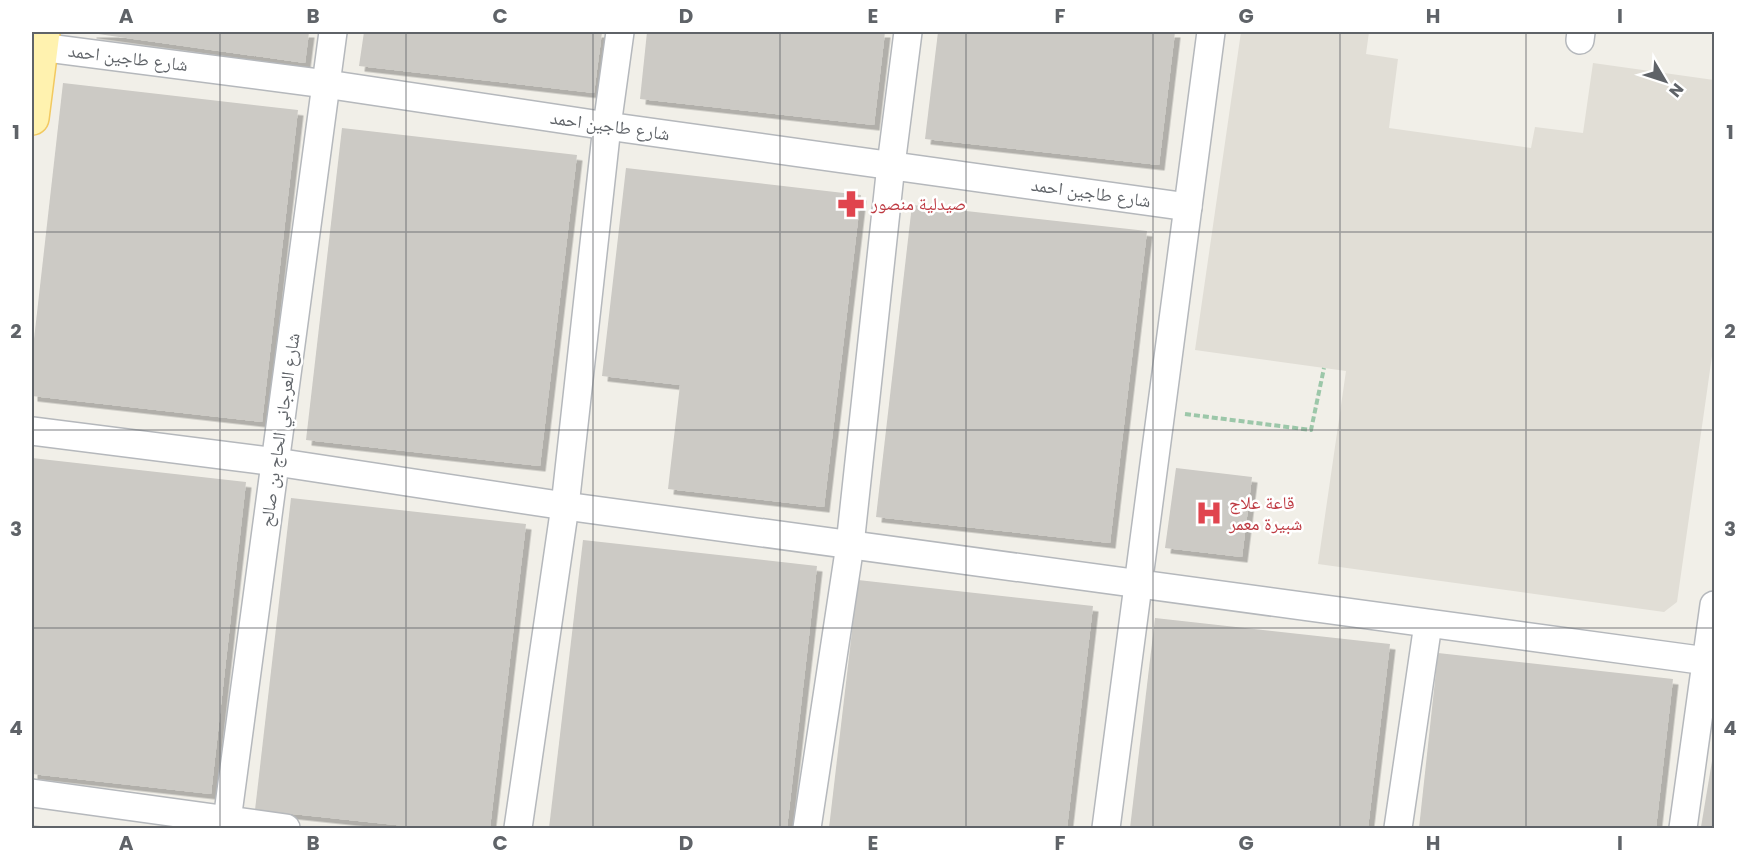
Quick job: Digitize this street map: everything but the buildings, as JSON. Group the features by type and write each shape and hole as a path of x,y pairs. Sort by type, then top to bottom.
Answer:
{"main road":[{"path":"32,118 39,42"}],"street":[{"name":"شارع العرجاني الحاج بن صالح","path":"227,824 333,32"},
{"path":"518,828 565,506 607,126 620,32"},
{"path":"807,828 850,545 891,165 908,32"},
{"path":"1106,828 1211,32"},
{"name":"شارع طاجين احمد","path":"39,42 607,126 1188,207"},
{"path":"32,431 276,462 565,506 1711,662"},
{"path":"1683,828 1711,662 1714,605"},
{"path":"1398,828 1428,624"},
{"path":"32,793 227,824 286,828"}],"path":[{"path":"1161,411 1311,430 1324,368"}],"shaded area":[{"path":"1241,32 1369,32 1366,54 1398,59 1389,128 1531,148 1535,127 1583,133 1593,63 1714,80 1714,342 1677,602 1664,612 1318,564 1346,371 1195,350"}],"place":[{"name":"صيدلية منصور","path":"851,204"},
{"name":"قاعة علاج شبيرة معمر","path":"1209,513"}]}
